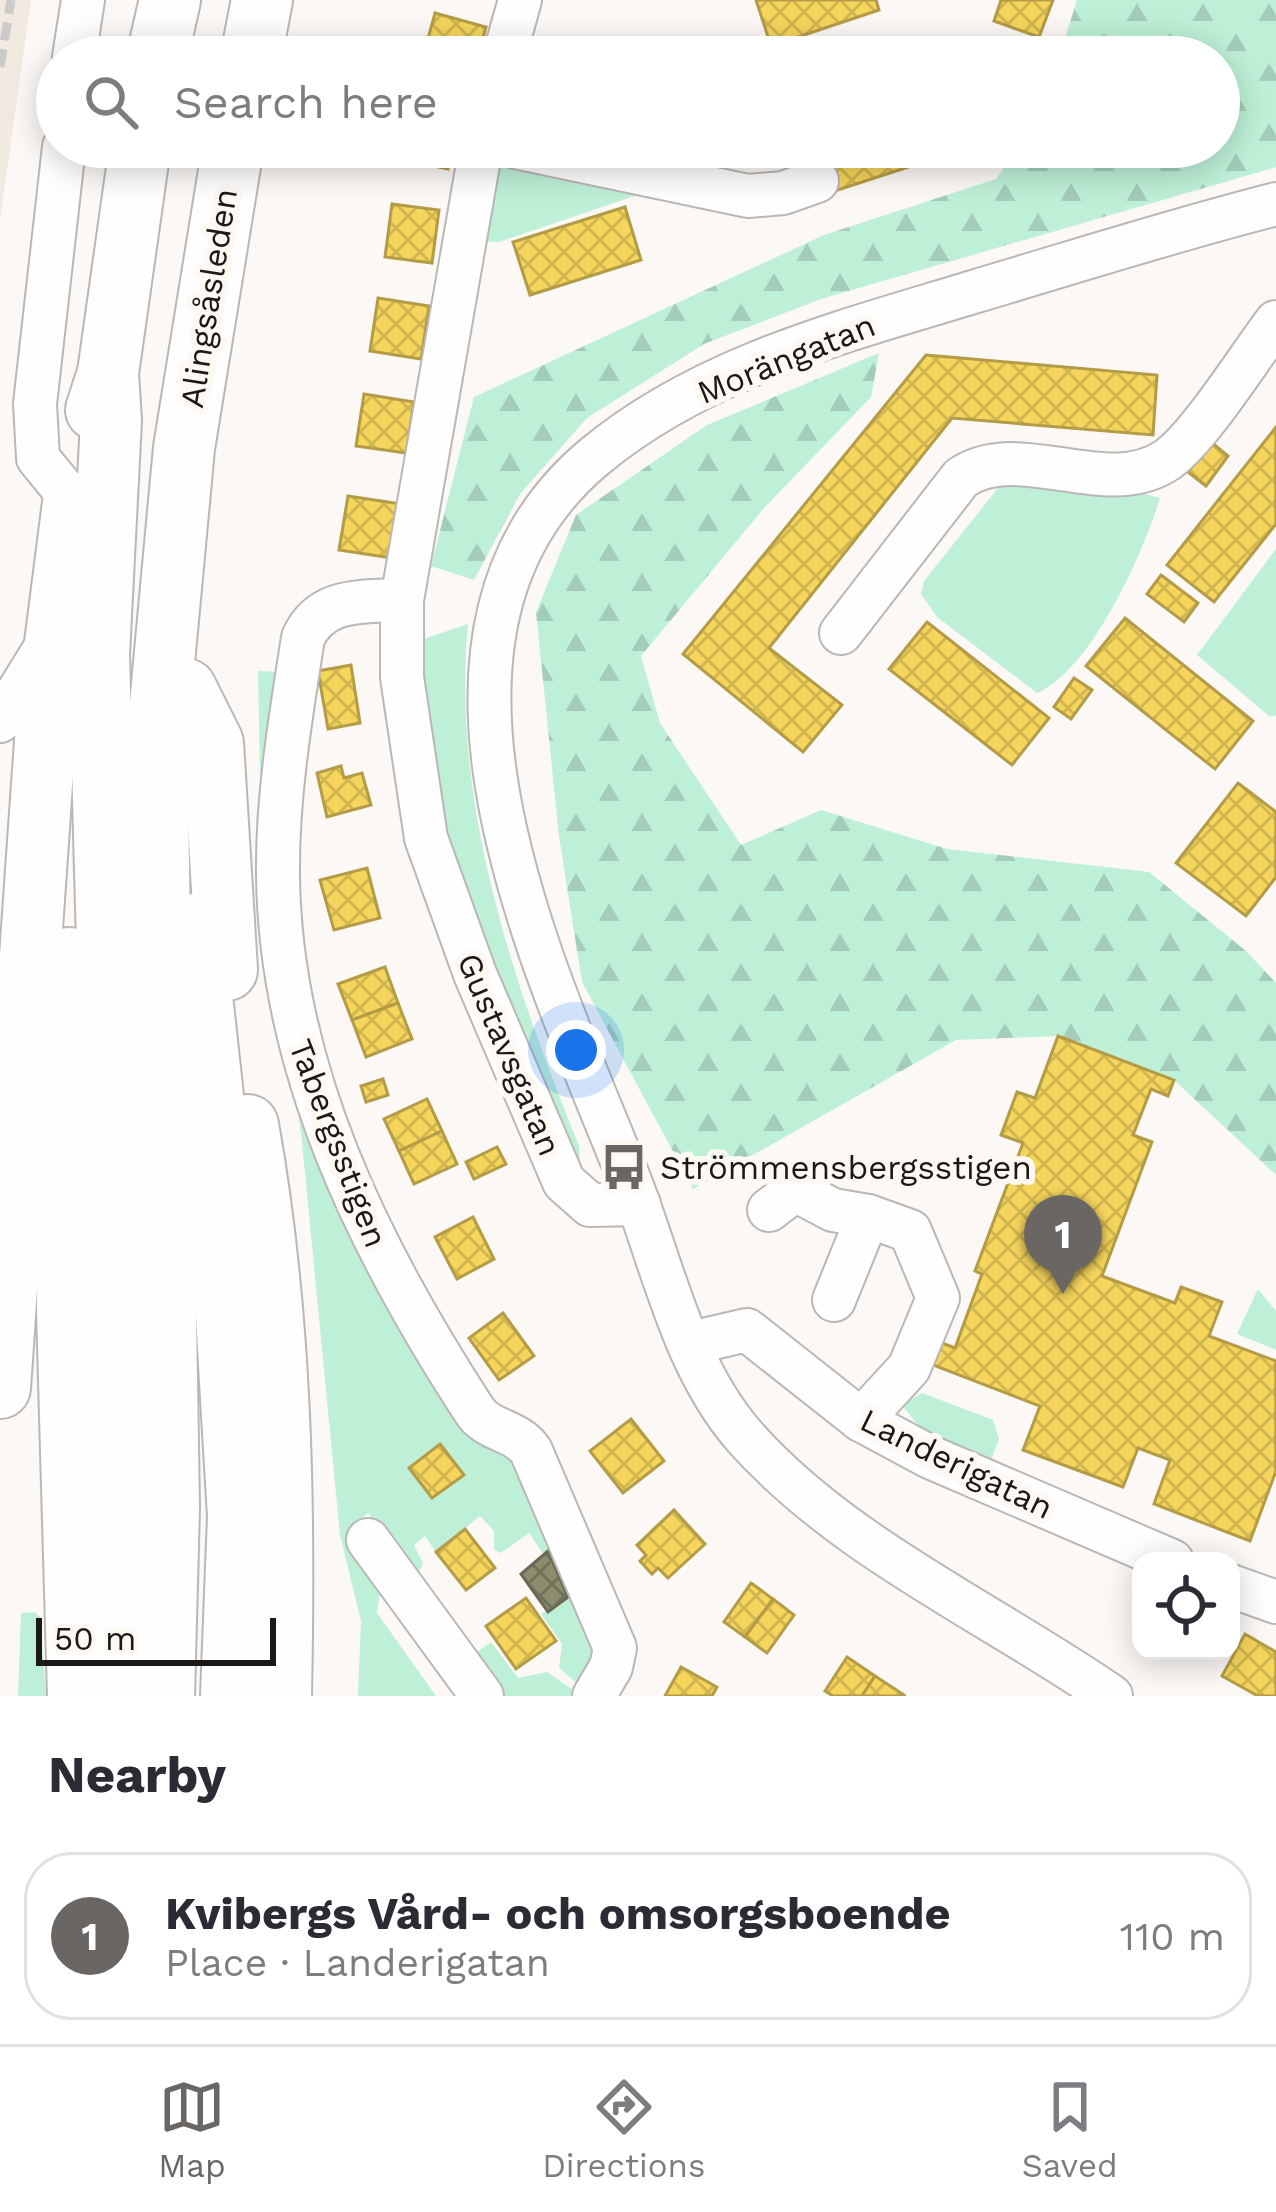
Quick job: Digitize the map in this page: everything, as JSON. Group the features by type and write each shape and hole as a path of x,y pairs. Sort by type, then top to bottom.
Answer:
{"highway":[{"path":"162,36 170,0"},
{"path":"255,36 262,0"},
{"path":"78,1696 67,1311 67,1015 76,806 73,501 107,373 137,168"},
{"name":"Alingsåsleden","path":"184,448 230,168"},
{"path":"0,1388 76,644 111,421 107,373"},
{"path":"184,448 194,926 214,1116 238,1516 231,1696"},
{"path":"164,1696 169,1508 157,738 184,448"},
{"path":"76,644 122,1470 120,1696"},
{"path":"186,689 214,743 231,1029 261,1197 276,1340 285,1491 281,1696"}],"street":[{"path":"77,36 83,0"},
{"path":"510,36 520,0"},
{"path":"62,168 35,404 38,458 73,501"},
{"name":"Gustavsgatan","path":"478,168 402,600 402,677 426,838 475,974 564,1182 590,1205 639,1204"},
{"path":"619,168 748,196 783,193 817,181"},
{"name":"Morängatan","path":"639,1204 571,1037 506,842 490,728 491,663 505,592 534,527 592,459 732,373 799,346 1276,203"},
{"path":"841,633 961,478 987,464 1128,472 1162,463 1276,322"},
{"name":"Tabergsstigen","path":"402,600 330,607 310,621 303,638 278,876 289,984 317,1102 387,1269 477,1417 521,1436 531,1451 615,1648 611,1667 594,1696"},
{"path":"0,721 76,644"},
{"path":"770,1210 795,1190 833,1210 910,1231 938,1298 909,1368 861,1420"},
{"path":"639,1204 691,1343 722,1407 778,1469 855,1530 1111,1696"},
{"path":"834,1300 868,1216"},
{"name":"Landerigatan","path":"691,1343 747,1330 861,1420 930,1457 1151,1552"},
{"path":"368,1540 482,1696"},
{"path":"1240,1589 1276,1602"}],"shaded area":[{"path":"0,0 31,0 0,219"}],"green space":[{"path":"1077,0 1276,0 1276,167 821,299 704,344 587,418 520,494 474,580 431,566 474,397 824,235 996,179 1004,168 1240,168 1240,36 1066,36"},
{"path":"497,168 557,168 658,188 499,242 474,241"},
{"path":"879,353 871,397 765,507 641,656 660,723 741,845 821,810 947,849 1149,872 1246,951 1276,983 1276,1175 1174,1080 1058,1036 956,1040 693,1189 582,982 559,836 536,612 576,515 707,425"},
{"path":"1002,483 1132,490 1160,498 1128,578 1096,635 1057,680 1037,693 937,617 921,594 924,581"},
{"path":"1276,549 1276,715 1270,717 1197,655"},
{"path":"468,624 465,691 478,824 510,956 579,1146 581,1172 450,863 423,725 421,640"},
{"path":"258,671 291,672 303,1120 312,1147 324,1151 520,1455 598,1628 587,1692 559,1668 562,1644 541,1614 567,1597 549,1552 544,1555 529,1533 501,1553 494,1550 494,1531 480,1516 436,1552 425,1536 414,1545 423,1563 417,1577 368,1513 348,1531 381,1585 377,1613 436,1696 358,1696 361,1621 340,1535 302,1142 261,819"},
{"path":"1258,1289 1276,1311 1276,1350 1237,1334"},
{"path":"922,1393 993,1420 999,1439 991,1460 986,1463 923,1432 902,1405"},
{"path":"35,1612 40,1617 46,1696 18,1696 21,1613"},
{"path":"491,1642 518,1678 547,1672 582,1696 504,1696 473,1655"}],"building: Homes":[{"path":"756,0 876,0 879,10 801,36 768,36"},
{"path":"1001,0 1053,0 1039,36 994,21"},
{"path":"435,13 486,27 484,36 429,36"},
{"path":"813,168 905,168 822,195"},
{"path":"392,204 439,210 432,263 385,257"},
{"path":"625,207 641,260 530,295 513,242"},
{"path":"378,298 429,306 421,359 370,351"},
{"path":"926,355 1157,375 1153,435 952,418 769,648 842,705 803,752 683,654"},
{"path":"364,394 414,402 406,453 356,446"},
{"path":"1276,427 1276,524 1214,602 1167,565"},
{"path":"1211,442 1228,456 1206,486 1188,472"},
{"path":"348,496 401,504 392,558 339,550"},
{"path":"1161,575 1198,603 1184,622 1147,594"},
{"path":"1125,618 1253,721 1215,769 1086,666"},
{"path":"927,622 1049,718 1012,765 889,669"},
{"path":"351,665 360,723 328,729 318,671"},
{"path":"1074,678 1092,690 1071,719 1054,707"},
{"path":"341,766 344,778 362,773 371,805 327,817 317,773"},
{"path":"1238,783 1276,812 1276,877 1246,916 1176,863"},
{"path":"367,868 380,918 334,930 320,880"},
{"path":"385,967 398,1003 352,1020 338,984"},
{"path":"398,1003 412,1039 366,1057 352,1020"},
{"path":"1058,1036 1174,1080 1168,1096 1151,1089 1133,1135 1152,1142 1102,1276 1175,1303 1181,1287 1222,1302 1209,1336 1276,1361 1276,1471 1250,1541 1154,1504 1170,1460 1138,1448 1123,1487 1023,1450 1040,1406 933,1365 942,1343 955,1348 982,1274 975,1271 1023,1143 1001,1135 1017,1092 1035,1098"},
{"path":"383,1079 388,1095 366,1102 361,1086"},
{"path":"427,1099 442,1131 399,1151 384,1119"},
{"path":"442,1131 457,1164 414,1184 399,1151"},
{"path":"497,1147 506,1164 474,1179 466,1162"},
{"path":"473,1217 494,1259 457,1279 435,1237"},
{"path":"503,1313 534,1356 499,1380 469,1338"},
{"path":"631,1419 664,1461 623,1493 590,1451"},
{"path":"440,1444 464,1475 432,1498 409,1468"},
{"path":"674,1510 705,1544 668,1578 658,1568 652,1574 640,1561 646,1555 637,1545"},
{"path":"465,1529 495,1568 466,1590 436,1552"},
{"path":"751,1583 773,1599 745,1637 724,1622"},
{"path":"526,1598 556,1641 516,1669 486,1626"},
{"path":"773,1599 794,1615 767,1653 745,1637"},
{"path":"1245,1634 1276,1652 1276,1696 1258,1696 1222,1676 1231,1660 1240,1660"},
{"path":"847,1657 875,1676 862,1696 833,1696 825,1691"},
{"path":"681,1667 717,1687 712,1696 665,1696"},
{"path":"875,1676 904,1695 862,1696"}],"building: Industry":[{"path":"548,1551 568,1597 548,1612 521,1574"}],"railway":[{"path":"0,67 11,0"}],"place":[{"name":"Strömmensbergsstigen","path":"624,1167"},
{"name":"Kvibergs Vård- och omsorgsboende","path":"1063,1294"}]}
